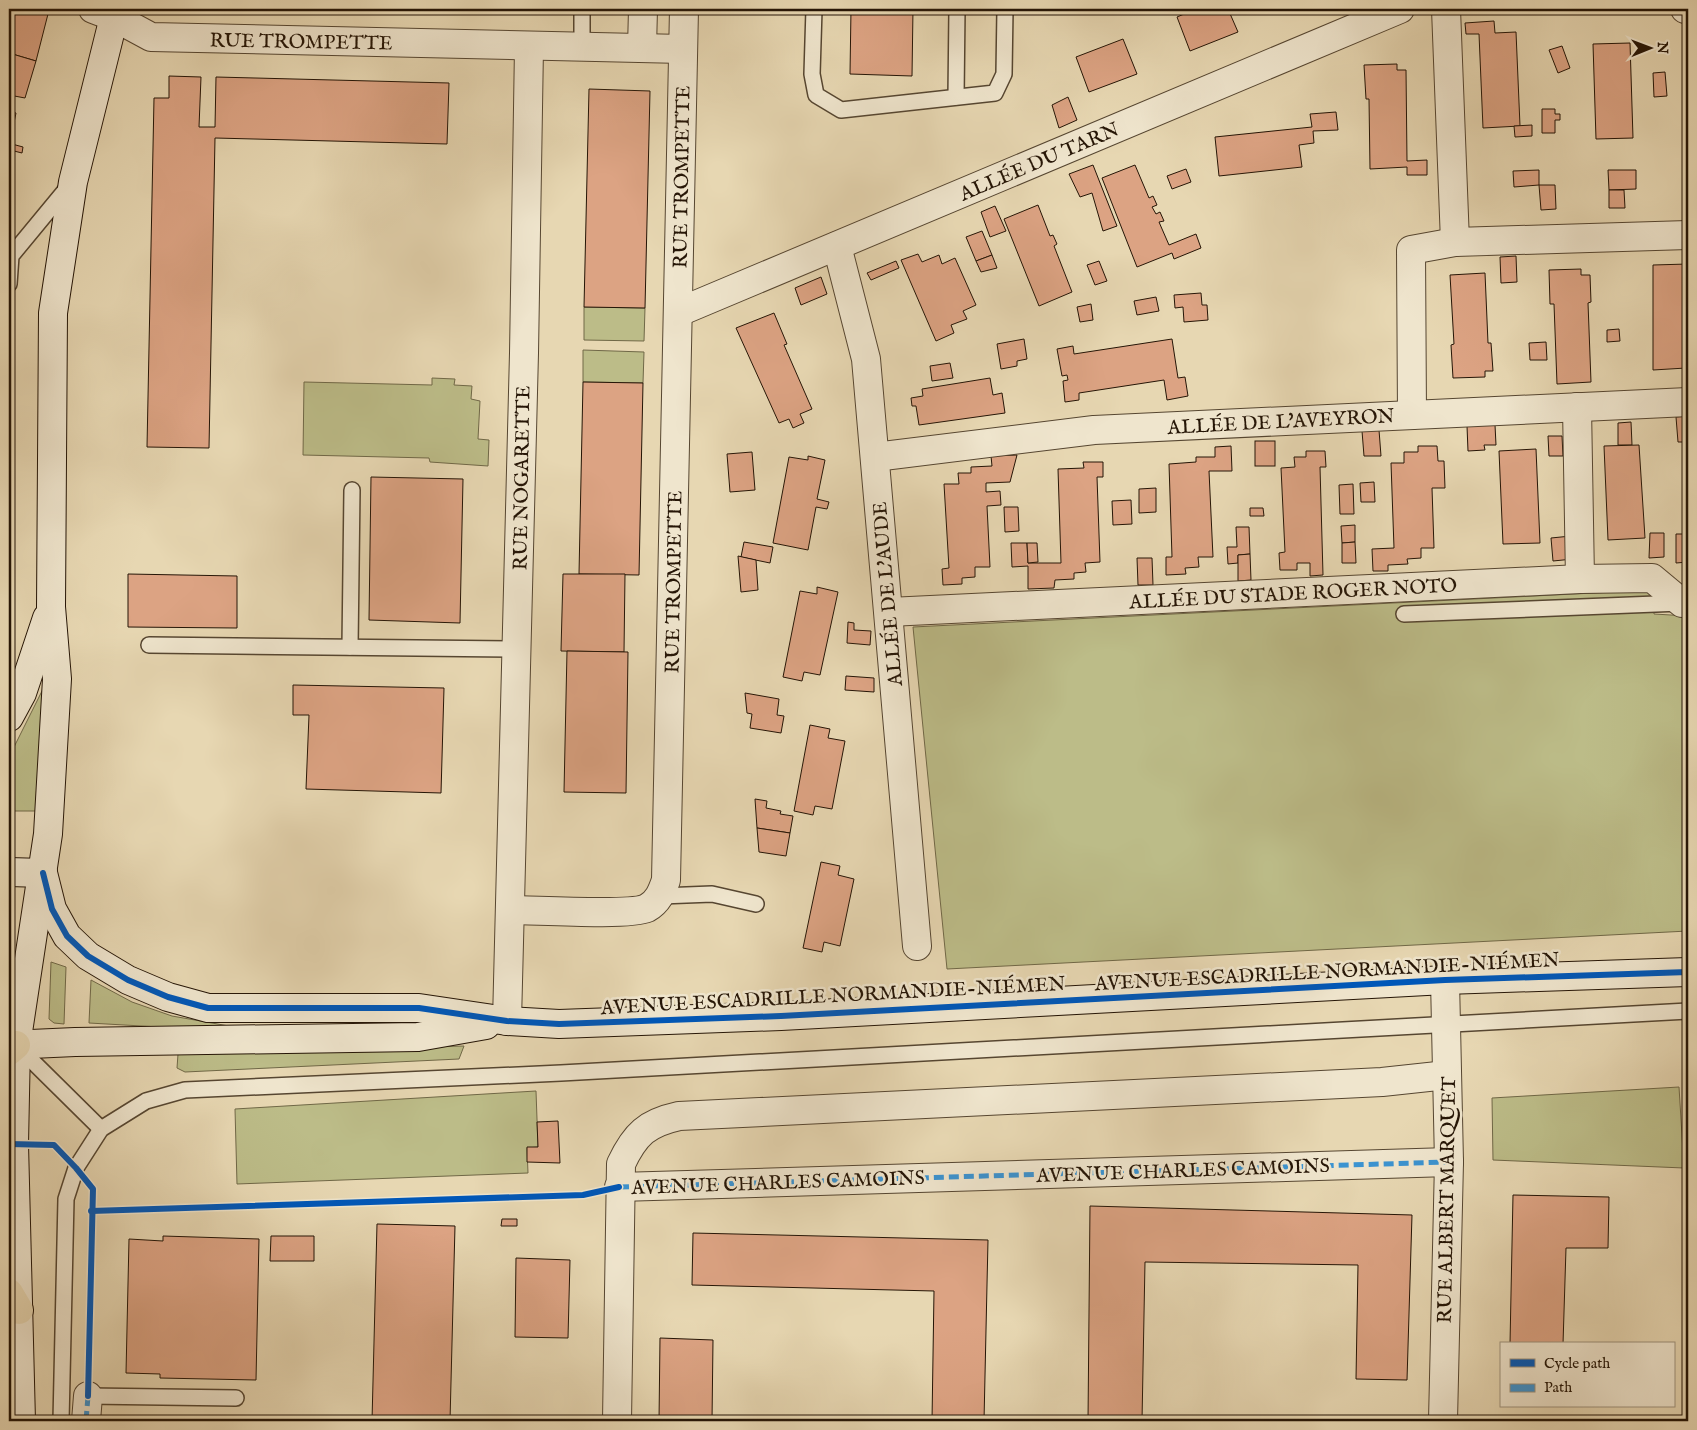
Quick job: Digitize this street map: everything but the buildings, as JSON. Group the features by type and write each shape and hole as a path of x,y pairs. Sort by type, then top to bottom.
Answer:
{"street":[{"path":"642,48 643,9"},
{"path":"683,49 684,9"},
{"name":"ALLÉE DU TARN","path":"679,312 1400,9"},
{"path":"1446,9 1455,242"},
{"name":"RUE TROMPETTE","path":"108,11 151,37 683,49 679,312 663,888"},
{"path":"21,1421 14,1301 14,1144 11,1045 43,873 57,679 51,607 53,313 72,182 108,11"},
{"name":"RUE NOGARETTE","path":"507,1021 529,47"},
{"path":"1412,415 1411,250 1455,242 1688,235"},
{"name":"ALLÉE DE L'AUDE","path":"837,246 866,359 917,946"},
{"name":"ALLÉE DE L'AVEYRON","path":"875,457 1094,430 1688,402"},
{"path":"1577,407 1580,580"},
{"name":"ALLÉE DU STADE ROGER NOTO","path":"889,612 1652,578 1685,603"},
{"path":"9,717 22,693 51,607"},
{"path":"9,872 43,873"},
{"name":"AVENUE ESCADRILLE NORMANDIE-NIÉMEN","path":"43,873 52,909 67,936 88,956 128,980 168,997 208,1008 420,1008 507,1021 559,1024 781,1016 1445,980 1688,972"},
{"path":"511,910 624,912 646,908 663,888"},
{"name":"RUE ALBERT MARQUET","path":"1443,1421 1449,1162 1445,980"},
{"name":"AVENUE ESCADRILLE NORMANDIE-NIÉMEN","path":"11,1045 85,1042 418,1037 507,1021"},
{"name":"AVENUE CHARLES CAMOINS","path":"1447,1075 1382,1082 679,1116 657,1121 640,1133 629,1148 621,1164 619,1187 1449,1162"},
{"path":"617,1421 619,1187"}],"lane":[{"path":"582,9 582,48"},
{"path":"814,9 812,74 816,95 841,110 994,93 1004,74 1005,9"},
{"path":"956,97 957,9"},
{"path":"9,284 11,256 72,182"},
{"path":"350,647 352,490"},
{"path":"1404,614 1685,603"},
{"path":"149,645 516,649"},
{"path":"663,888 712,894 756,904"},
{"path":"61,1421 66,1199 76,1168 101,1129 146,1101 185,1090 561,1073 1688,1011"},
{"path":"11,1045 101,1129"},
{"path":"87,1408 236,1398"}],"green space":[{"path":"584,307 645,308 644,341 584,340"},
{"path":"583,350 644,352 643,383 583,382"},
{"path":"432,378 455,379 454,385 472,386 471,399 480,401 478,439 489,440 488,466 430,462 429,458 303,455 304,382 432,385"},
{"path":"1654,590 1654,614 1688,616 1688,931 947,969 913,627"},
{"path":"43,689 38,811 9,811 9,757"},
{"path":"51,962 66,967 64,1024 54,1023 49,1019"},
{"path":"91,980 132,1002 172,1016 229,1026 230,1031 89,1023"},
{"path":"464,1046 459,1059 185,1072 177,1068 178,1054"},
{"path":"1679,1087 1684,1168 1493,1160 1492,1098"},
{"path":"536,1091 538,1147 527,1148 528,1173 237,1184 235,1109"}],"marked path":[{"path":"619,1187 1449,1162"},
{"path":"86,1421 88,1396"}],"cycle path":[{"path":"43,873 52,909 67,936 88,956 128,980 168,997 208,1008 419,1008 507,1021 559,1024 781,1016 1445,980 1688,972"},
{"path":"9,1144 54,1145 93,1189 88,1396"},
{"path":"91,1211 583,1195 619,1187"}]}
